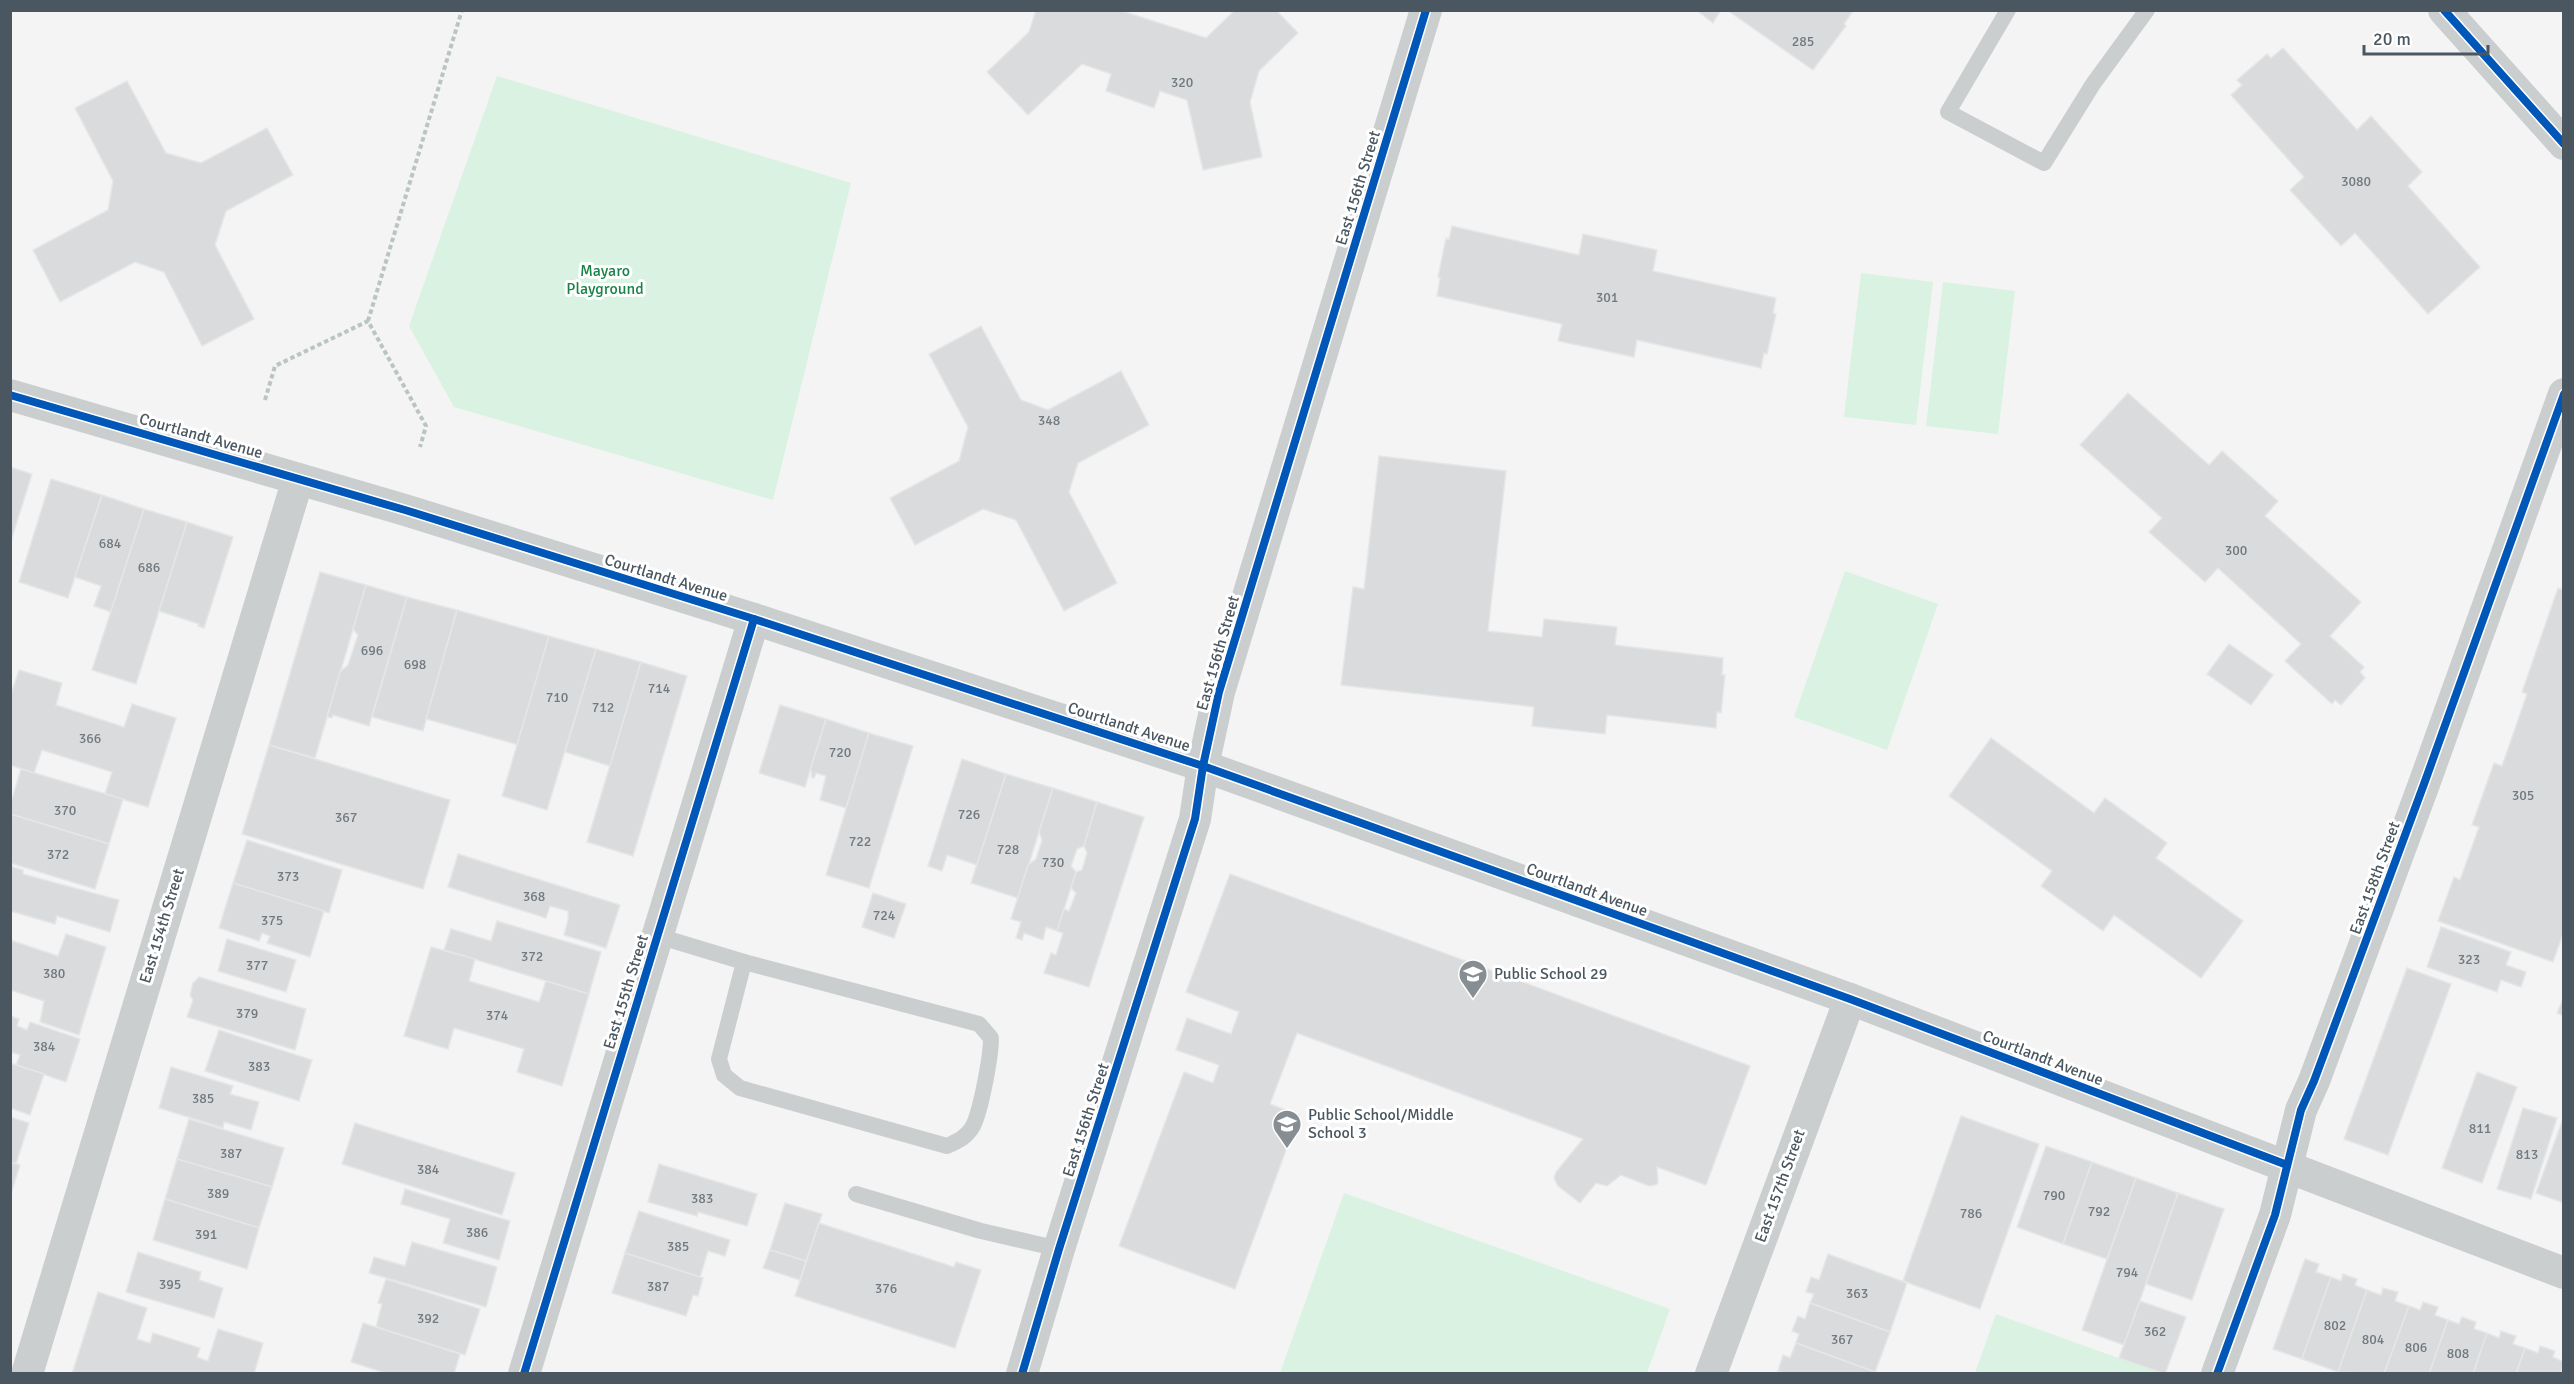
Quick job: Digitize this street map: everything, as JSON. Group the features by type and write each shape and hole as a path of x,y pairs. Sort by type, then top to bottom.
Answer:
{"street":[{"name":"East 156th Street","path":"1022,1374 1059,1249 1195,819 1203,766 1219,692 1426,10"},
{"path":"2444,10 2564,144"},
{"name":"East 158th Street","path":"2217,1374 2276,1215 2301,1110 2314,1081 2424,784 2564,393"},
{"name":"Courtlandt Avenue","path":"10,396 298,478 754,619 1203,766 1850,999 2564,1273"},
{"name":"East 154th Street","path":"27,1374 298,478"},
{"name":"East 155th Street","path":"524,1374 754,619"},
{"name":"East 157th Street","path":"1711,1374 1850,999"}],"lane":[{"path":"2008,10 1948,112 2044,163 2093,84 2147,10"},
{"path":"658,936 744,962 979,1024 991,1038 991,1054 973,1126 962,1140 947,1146 740,1088 724,1075 719,1059 744,962"},
{"path":"856,1194 981,1231 1059,1249"}],"path":[{"path":"420,447 426,426 368,321 462,10"},
{"path":"265,400 275,366 368,321"}],"green space":[{"name":"Mayaro Playground","path":"497,76 851,183 773,500 454,407 409,326"},
{"path":"1861,273 1933,282 1916,425 1844,417"},
{"path":"1943,282 2015,291 1998,434 1926,426"},
{"path":"1845,571 1938,604 1887,750 1794,717"},
{"path":"1344,1193 1670,1309 1647,1373 1280,1373"},
{"path":"1996,1314 2160,1373 1975,1373"}],"building":[{"path":"1036,10 1119,10 1206,38 1235,10 1276,10 1298,33 1259,71 1250,102 1262,157 1203,170 1187,100 1160,91 1154,108 1106,91 1111,74 1082,64 1028,115 987,72 1029,32"},
{"path":"1696,10 1721,10 1713,23"},
{"path":"1727,10 1853,11 1844,24 1846,26 1813,70"},
{"path":"2283,48 2357,130 2371,116 2422,172 2408,186 2480,267 2428,314 2355,233 2341,246 2290,190 2304,177 2231,95 2242,85 2237,80 2267,54 2271,58"},
{"path":"127,81 166,153 201,163 267,128 293,175 226,211 215,245 254,319 202,346 164,272 135,262 60,302 33,250 108,210 113,181 75,108"},
{"path":"1452,226 1579,255 1583,234 1657,250 1653,271 1776,298 1773,313 1776,314 1767,354 1764,353 1761,368 1637,340 1634,357 1558,341 1562,324 1437,296 1440,278 1438,277 1446,238 1449,239"},
{"path":"981,326 1021,400 1048,410 1121,371 1149,425 1078,463 1069,492 1117,583 1064,611 1016,520 983,509 915,545 890,498 959,461 968,427 929,354"},
{"path":"2128,393 2209,465 2222,451 2278,501 2265,516 2361,602 2330,636 2364,667 2360,672 2365,678 2341,705 2335,700 2332,704 2285,661 2301,644 2218,568 2205,582 2149,532 2162,518 2080,445"},
{"path":"1379,456 1506,471 1488,631 1542,637 1544,619 1617,627 1615,645 1723,658 1722,675 1725,675 1721,713 1717,712 1716,728 1607,715 1605,734 1532,726 1534,707 1341,685 1353,587 1364,589"},
{"path":"10,467 32,474 10,544"},
{"path":"51,479 102,495 68,598 19,582"},
{"path":"102,495 144,509 111,612 94,606 101,586 75,577"},
{"path":"144,509 187,522 136,684 92,670"},
{"path":"187,522 233,537 204,628 198,626 199,624 159,611"},
{"path":"320,572 366,585 315,758 269,745"},
{"path":"366,585 407,597 369,726 333,715 332,718 327,717 340,672 348,665 358,635 353,629"},
{"path":"2558,588 2564,590 2564,931 2553,962 2438,921 2454,877 2460,880 2479,827 2472,825 2494,763 2502,766 2527,694 2522,692"},
{"path":"407,597 457,610 423,731 372,717"},
{"path":"457,610 549,636 519,745 426,719"},
{"path":"549,636 596,649 547,810 502,796"},
{"path":"2229,644 2273,675 2251,705 2207,674"},
{"path":"596,649 641,662 610,766 565,752"},
{"path":"641,662 687,676 633,856 587,842"},
{"path":"19,670 62,683 56,705 124,727 132,704 176,718 148,807 105,794 112,772 42,750 34,773 10,765 10,697"},
{"path":"780,705 826,719 805,787 759,773"},
{"path":"826,719 869,733 846,808 820,800 826,776 816,773 814,778 811,777 812,772 810,771"},
{"path":"869,733 913,746 869,888 826,875"},
{"path":"1991,738 2094,813 2105,798 2167,843 2156,858 2243,921 2201,978 2114,915 2103,931 2041,886 2052,871 1949,796"},
{"path":"269,745 450,800 423,889 242,834"},
{"path":"962,759 1006,774 977,865 947,855 942,871 928,866"},
{"path":"21,769 123,799 109,844 10,814 10,806"},
{"path":"1006,774 1053,788 1018,898 971,883"},
{"path":"1053,788 1097,802 1084,846 1077,849 1071,866 1076,872 1057,931 1046,927 1043,940 1024,933 1022,940 1016,938 1021,922 1011,919 1028,865 1036,859 1042,840 1039,832"},
{"path":"1097,802 1144,817 1089,987 1044,973 1051,953 1056,955 1063,933 1057,931 1064,909 1069,911 1076,893 1071,888 1076,872 1082,870 1087,853 1084,846"},
{"path":"10,814 109,844 95,889 10,863"},
{"path":"247,840 342,870 329,913 233,883"},
{"path":"458,854 620,905 606,948 564,935 568,911 550,906 546,918 448,887"},
{"path":"10,866 23,870 23,874 119,900 110,932 57,916 55,924 10,911"},
{"path":"1230,874 1750,1066 1706,1185 1657,1167 1658,1183 1655,1185 1649,1186 1621,1175 1607,1186 1596,1183 1580,1203 1558,1186 1554,1178 1556,1172 1583,1139 1297,1033 1270,1104 1299,1115 1235,1289 1119,1246 1184,1072 1213,1083 1219,1065 1176,1050 1187,1018 1231,1034 1239,1012 1186,992"},
{"path":"233,883 324,911 310,957 267,943 270,936 262,933 259,941 219,928"},
{"path":"873,893 906,904 894,938 862,927"},
{"path":"497,921 601,952 589,994 444,950 451,929 491,941"},
{"path":"2441,927 2511,952 2506,965 2526,972 2521,987 2501,980 2497,992 2427,967"},
{"path":"66,934 106,947 79,1035 40,1022 44,1001 10,990 10,940 58,956"},
{"path":"227,939 296,960 286,992 218,971"},
{"path":"431,947 475,959 469,981 539,1002 546,981 589,994 562,1086 517,1072 524,1049 454,1028 448,1049 404,1036"},
{"path":"2407,968 2451,984 2388,1155 2344,1139"},
{"path":"199,977 306,1009 295,1050 187,1017 193,1000 190,995 193,983"},
{"path":"2564,996 2564,1016 2557,1013"},
{"path":"10,1016 19,1019 17,1026 27,1030 30,1022 80,1039 66,1082 16,1065 20,1055 10,1052"},
{"path":"219,1030 312,1060 299,1101 205,1071"},
{"path":"10,1063 44,1074 30,1115 10,1108"},
{"path":"171,1067 233,1086 230,1094 259,1102 251,1130 224,1122 223,1128 159,1108"},
{"path":"2477,1072 2517,1087 2482,1183 2442,1168"},
{"path":"2523,1108 2557,1118 2531,1199 2497,1189"},
{"path":"1961,1116 2039,1144 1980,1309 1903,1281"},
{"path":"2564,1116 2564,1203 2536,1193"},
{"path":"10,1117 29,1123 16,1164 10,1162"},
{"path":"189,1119 284,1148 272,1187 177,1159"},
{"path":"355,1123 515,1173 502,1215 342,1164"},
{"path":"2046,1146 2092,1162 2063,1244 2017,1227"},
{"path":"177,1159 272,1187 259,1228 165,1199"},
{"path":"10,1162 20,1165 10,1197"},
{"path":"2092,1162 2136,1178 2107,1259 2063,1244"},
{"path":"659,1164 757,1194 747,1226 698,1212 697,1216 648,1202"},
{"path":"2136,1178 2178,1193 2124,1345 2082,1330"},
{"path":"405,1189 510,1221 499,1260 443,1243 450,1219 401,1204"},
{"path":"2178,1193 2224,1209 2192,1300 2146,1284"},
{"path":"165,1199 259,1228 247,1269 153,1240"},
{"path":"785,1203 822,1214 806,1261 770,1250"},
{"path":"639,1211 730,1240 725,1256 708,1251 700,1277 625,1253"},
{"path":"819,1223 954,1267 956,1262 981,1270 955,1348 795,1296"},
{"path":"412,1242 497,1267 486,1307 369,1273 374,1257 405,1266"},
{"path":"770,1250 806,1261 800,1280 763,1268"},
{"path":"138,1252 201,1272 199,1280 223,1288 214,1318 126,1292"},
{"path":"625,1253 703,1278 698,1296 693,1295 686,1316 612,1293"},
{"path":"1828,1254 1907,1283 1890,1332 1810,1303 1814,1294 1806,1292 1811,1277 1819,1280"},
{"path":"2305,1259 2319,1264 2316,1272 2331,1277 2302,1359 2273,1349"},
{"path":"2343,1274 2357,1279 2355,1285 2367,1290 2338,1372 2302,1359 2331,1277 2341,1281"},
{"path":"386,1279 480,1309 465,1355 376,1327 382,1304 378,1303"},
{"path":"2383,1288 2398,1292 2395,1301 2409,1306 2384,1374 2338,1372 2367,1290 2381,1295"},
{"path":"98,1292 147,1308 137,1339 150,1343 153,1333 200,1348 197,1357 208,1361 218,1329 263,1343 254,1374 72,1374"},
{"path":"2140,1301 2186,1317 2165,1374 2119,1358"},
{"path":"2423,1302 2438,1307 2435,1315 2448,1320 2429,1374 2384,1374 2409,1306 2420,1310"},
{"path":"1810,1303 1890,1332 1875,1372 1796,1343 1799,1334 1792,1331 1798,1316 1805,1319"},
{"path":"2462,1317 2476,1322 2474,1329 2487,1333 2473,1374 2429,1374 2448,1320 2459,1324"},
{"path":"363,1323 460,1354 454,1374 388,1374 351,1362"},
{"path":"2501,1331 2516,1336 2513,1344 2525,1348 2516,1374 2473,1374 2487,1333 2499,1338"},
{"path":"1796,1343 1875,1372 1875,1374 1785,1374 1778,1371 1783,1355 1790,1358"},
{"path":"2540,1346 2555,1351 2553,1357 2564,1362 2561,1374 2516,1374 2525,1348 2538,1353"}],"cycle path":[{"path":"1022,1374 1059,1249 1195,819 1203,766 1219,692 1426,10"},
{"path":"2444,10 2564,144"},
{"path":"2217,1374 2275,1215 2301,1110 2314,1081 2424,784 2564,394"},
{"path":"10,395 405,510 754,619 1203,766 1850,999 2287,1165"},
{"path":"524,1374 754,619"}],"place":[{"name":"Public School 29","path":"1473,1000"},
{"name":"Public School/Middle School 3","path":"1287,1150"}]}
